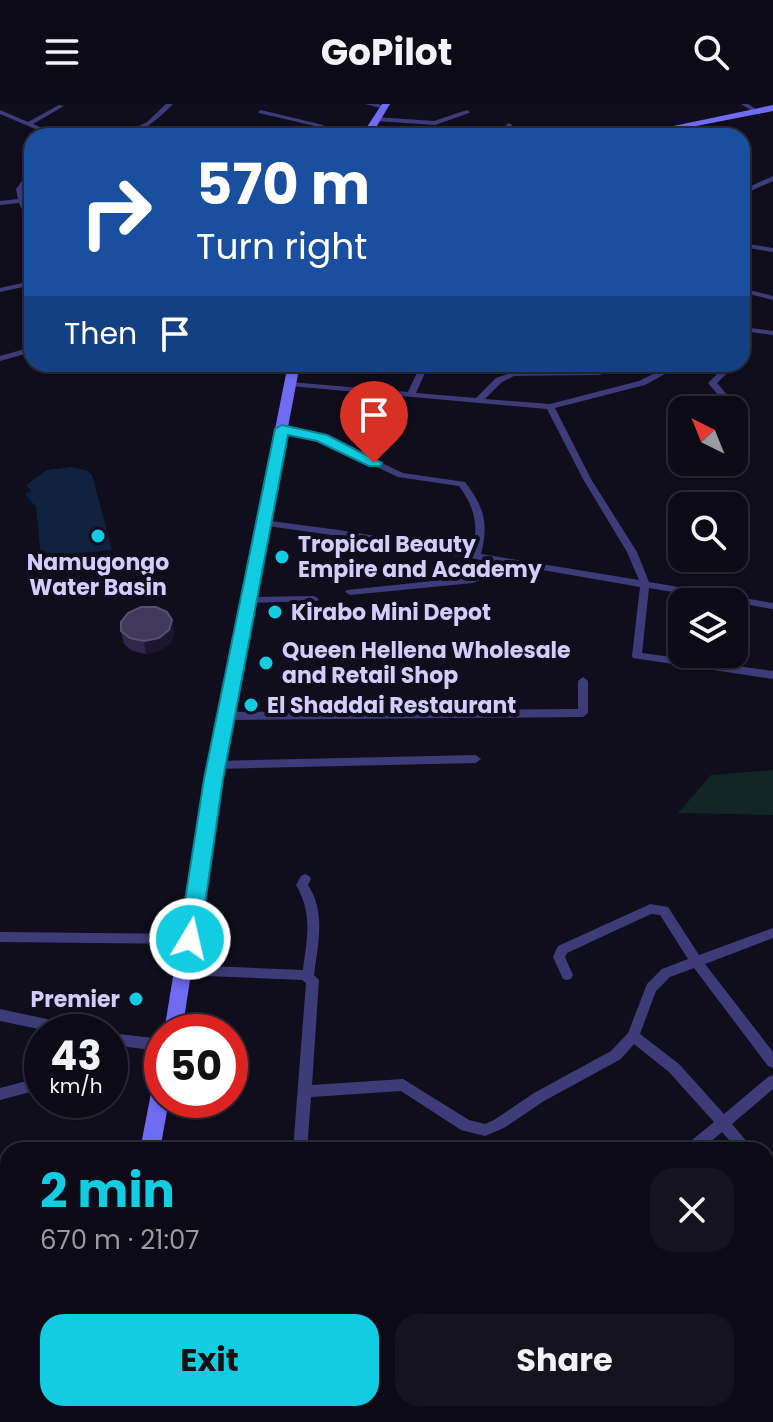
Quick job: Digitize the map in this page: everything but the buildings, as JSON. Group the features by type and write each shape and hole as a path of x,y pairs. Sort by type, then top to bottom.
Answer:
{"main road":[{"path":"371,128 385,105"},
{"path":"671,128 773,108"},
{"path":"176,1014 216,765 292,372"},
{"path":"152,1142 156,1118"}],"street":[{"path":"139,128 170,104"},
{"path":"368,104 385,105"},
{"path":"744,104 756,111"},
{"path":"28,124 61,106"},
{"path":"0,112 38,128"},
{"path":"261,112 324,128"},
{"path":"376,119 435,123 467,112"},
{"path":"750,189 772,179"},
{"path":"24,182 19,189 24,206"},
{"path":"0,203 21,201"},
{"path":"750,246 773,250"},
{"path":"0,290 24,285"},
{"path":"750,292 773,298"},
{"path":"750,330 773,333"},
{"path":"0,359 24,352"},
{"path":"411,395 421,372"},
{"path":"290,384 550,407 642,383 663,372"},
{"path":"723,396 712,383 724,372"},
{"path":"478,401 506,376 600,373"},
{"path":"550,407 587,479 632,552 645,583 645,606 636,649 639,658 773,675"},
{"path":"282,429 322,438 401,475 462,484 474,499 482,520 476,556"},
{"path":"263,523 773,606"},
{"path":"350,592 473,580 493,571 499,559"},
{"path":"248,600 314,599"},
{"path":"225,716 583,713 583,681"},
{"path":"216,765 476,759"},
{"path":"301,1142 314,984 308,976 314,917 309,894 302,885 305,879"},
{"path":"567,975 559,957 562,950 656,909 668,915 696,961 773,1062"},
{"path":"304,1091 403,1085 466,1126 485,1130 616,1055 633,1036 651,988 658,979 696,961 773,933"},
{"path":"0,937 190,939"},
{"path":"184,970 308,976"},
{"path":"0,1015 24,1021"},
{"path":"633,1036 674,1068 740,1142"},
{"path":"700,1142 773,1081"},
{"path":"0,1094 24,1088"}],"green space":[{"path":"773,770 773,815 678,813 711,775"}],"water":[{"path":"71,467 92,475 112,550 41,557 36,507 25,494 31,491 26,485 47,470"}],"place":[{"name":"Namugongo Water Basin","path":"98,536"},
{"name":"Tropical Beauty Empire and Academy","path":"282,557"},
{"name":"Kirabo Mini Depot","path":"275,612"},
{"name":"Queen Hellena Wholesale and Retail Shop","path":"266,663"},
{"name":"El Shaddai Restaurant","path":"251,705"},
{"name":"Premier","path":"136,999"}],"route":[{"path":"190,939 213,779 282,429 322,438 374,463"}]}
